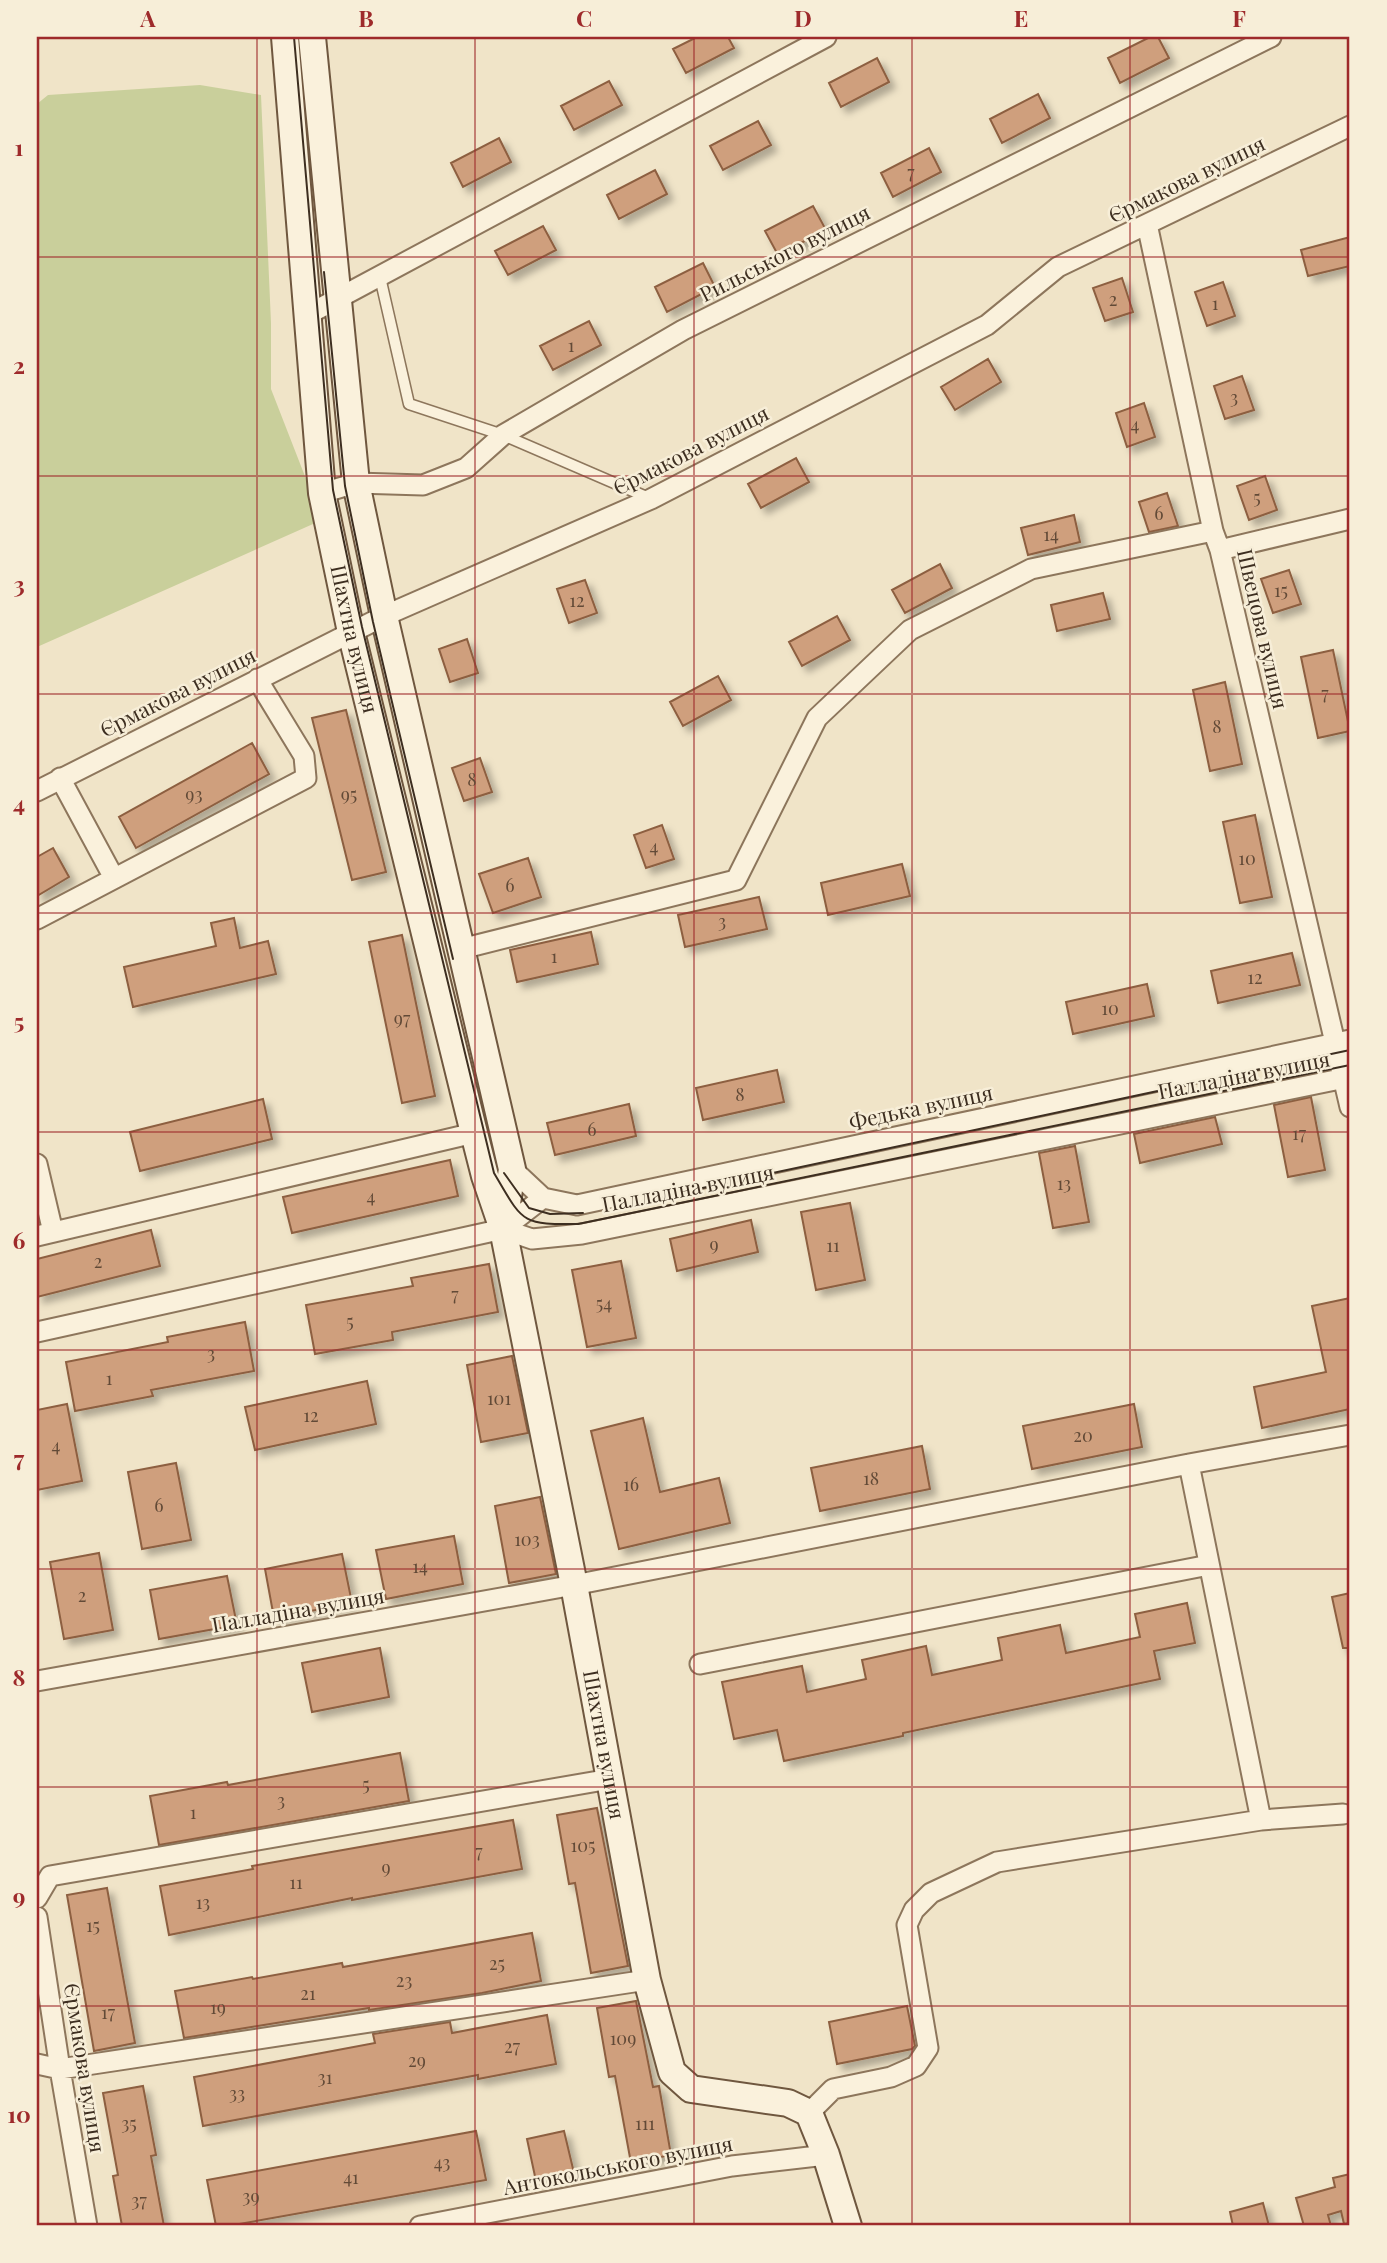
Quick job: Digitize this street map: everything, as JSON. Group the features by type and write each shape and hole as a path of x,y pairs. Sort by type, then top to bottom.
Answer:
{"main road":[{"name":"Шахтна вулиця","path":"285,37 322,493 351,632 474,1133 503,1229 574,1585 647,1980 672,2072 691,2089 788,2103 809,2113"},
{"name":"Шахтна вулиця","path":"312,37 356,483 384,616 512,1169 503,1229"},
{"path":"809,2113 826,2155 848,2226"}],"street":[{"path":"307,315 827,37"},
{"name":"Рильського вулиця","path":"322,493 356,483 423,485 466,468 503,435 683,330 1272,37"},
{"name":"Єрмакова вулиця","path":"37,791 384,616 651,499 987,325 1058,267 1350,127"},
{"name":"Швецова вулиця","path":"1147,223 1213,531 1343,1042 1350,1107"},
{"path":"1220,551 1350,519"},
{"path":"461,949 736,880 817,718 910,630 1031,569 1213,531"},
{"path":"37,919 306,778 304,756 257,679"},
{"path":"60,778 114,878"},
{"name":"Федька вулиця","path":"543,1198 577,1205 1343,1042"},
{"name":"Палладіна вулиця","path":"37,1332 503,1229 533,1239 582,1234 1347,1078"},
{"path":"37,1164 45,1234 474,1133"},
{"path":"503,1229 543,1198 512,1169"},
{"name":"Палладіна вулиця","path":"37,1681 574,1585 1350,1435"},
{"path":"1189,1464 1261,1820"},
{"path":"700,1664 1209,1565"},
{"path":"37,1898 50,1876 610,1779"},
{"path":"809,2113 833,2090 891,2077 916,2066 928,2048 907,1926 914,1910 931,1893 997,1863 1261,1820 1343,1814"},
{"name":"Єрмакова вулиця","path":"37,1917 87,2226"},
{"path":"37,2064 60,2069 647,1980"},
{"name":"Антокольського вулиця","path":"420,2226 733,2166 826,2155"}],"lane":[{"path":"380,277 409,404 503,435 651,499"}],"green space":[{"path":"200,85 261,95 271,323 271,389 322,520 37,647 37,104 48,95"}],"building":[{"path":"697,37 728,37 734,48 686,73 673,49"},
{"path":"1150,37 1158,37 1169,58 1120,83 1108,58"},
{"path":"877,58 889,82 841,107 829,83"},
{"path":"609,81 622,105 574,130 561,106"},
{"path":"1038,94 1050,118 1002,143 990,119"},
{"path":"758,121 771,145 723,170 710,146"},
{"path":"499,138 511,162 463,187 451,163"},
{"path":"929,148 941,172 893,197 881,173"},
{"path":"655,170 667,194 619,219 607,195"},
{"path":"813,206 826,230 778,255 765,231"},
{"path":"543,226 556,250 508,275 495,251"},
{"path":"1350,237 1350,266 1308,276 1301,250"},
{"path":"703,263 715,287 667,312 655,287"},
{"path":"1122,278 1133,312 1105,321 1093,288"},
{"path":"1223,282 1235,316 1207,326 1195,292"},
{"path":"589,321 601,345 553,370 540,346"},
{"path":"988,359 1001,382 955,410 941,387"},
{"path":"1242,376 1254,410 1225,419 1214,386"},
{"path":"1144,403 1155,437 1127,447 1116,413"},
{"path":"796,458 809,482 761,508 748,484"},
{"path":"1265,476 1277,510 1249,520 1237,486"},
{"path":"1167,493 1178,526 1149,532 1139,502"},
{"path":"1074,515 1080,542 1028,555 1021,528"},
{"path":"940,564 952,588 905,613 892,590"},
{"path":"1289,570 1301,604 1273,613 1261,579"},
{"path":"585,580 597,613 569,623 557,589"},
{"path":"1103,593 1110,619 1057,631 1051,605"},
{"path":"837,616 850,640 802,666 789,642"},
{"path":"467,639 478,673 450,682 439,649"},
{"path":"1333,650 1350,731 1318,738 1301,657"},
{"path":"718,676 731,700 683,726 670,702"},
{"path":"1225,682 1242,764 1210,771 1193,690"},
{"path":"346,710 386,872 352,880 312,718"},
{"path":"252,743 269,774 136,848 119,817"},
{"path":"480,758 492,792 464,801 452,768"},
{"path":"1255,815 1272,897 1240,903 1223,822"},
{"path":"662,825 674,859 646,868 634,835"},
{"path":"53,848 69,877 37,896 37,857"},
{"path":"528,858 541,897 493,913 479,874"},
{"path":"902,864 910,896 828,915 821,883"},
{"path":"759,897 767,929 685,947 678,915"},
{"path":"234,918 240,948 268,941 276,974 133,1007 124,967 216,946 211,923"},
{"path":"591,932 598,964 517,982 510,950"},
{"path":"402,935 435,1096 402,1103 369,942"},
{"path":"1292,953 1300,985 1218,1003 1211,971"},
{"path":"1147,984 1154,1016 1073,1034 1066,1002"},
{"path":"777,1070 784,1102 703,1120 696,1088"},
{"path":"1311,1097 1325,1170 1288,1177 1274,1105"},
{"path":"263,1099 272,1139 140,1171 130,1132"},
{"path":"629,1104 636,1136 555,1155 547,1123"},
{"path":"1215,1117 1222,1144 1140,1163 1134,1134"},
{"path":"1075,1146 1089,1222 1053,1228 1039,1153"},
{"path":"450,1160 458,1196 292,1233 283,1197"},
{"path":"850,1203 865,1280 816,1290 801,1212"},
{"path":"751,1220 758,1252 677,1271 670,1239"},
{"path":"151,1230 160,1266 37,1297 37,1259"},
{"path":"621,1261 636,1338 587,1347 572,1270"},
{"path":"489,1264 498,1312 392,1332 393,1340 315,1354 306,1305 413,1286 411,1278"},
{"path":"1350,1298 1350,1409 1262,1428 1254,1387 1326,1372 1312,1306"},
{"path":"245,1322 254,1371 151,1390 153,1396 75,1411 66,1362 168,1342 167,1337"},
{"path":"512,1356 528,1433 481,1442 467,1365"},
{"path":"367,1381 376,1424 255,1450 245,1407"},
{"path":"67,1404 82,1481 37,1490 37,1410"},
{"path":"1134,1404 1142,1447 1032,1469 1023,1426"},
{"path":"643,1418 660,1492 719,1478 730,1523 619,1549 591,1431"},
{"path":"922,1446 930,1489 820,1511 811,1468"},
{"path":"176,1463 191,1540 142,1549 128,1472"},
{"path":"540,1497 556,1574 509,1583 495,1506"},
{"path":"454,1536 463,1584 386,1599 376,1550"},
{"path":"99,1553 113,1630 64,1639 50,1562"},
{"path":"342,1554 352,1603 274,1618 265,1569"},
{"path":"227,1576 237,1625 159,1639 150,1590"},
{"path":"1350,1593 1350,1648 1343,1648 1332,1597"},
{"path":"1187,1603 1195,1643 1154,1651 1160,1679 784,1761 777,1730 734,1739 722,1682 802,1666 807,1692 866,1679 862,1660 926,1646 932,1675 1002,1660 998,1638 1060,1625 1066,1653 1140,1637 1135,1614"},
{"path":"380,1648 389,1697 312,1712 302,1663"},
{"path":"400,1753 409,1801 159,1845 150,1796 227,1782 228,1785"},
{"path":"597,1808 628,1966 591,1973 575,1883 569,1884 557,1815"},
{"path":"513,1820 522,1869 352,1898 169,1935 160,1886 253,1869 252,1866"},
{"path":"107,1888 135,2043 94,2051 67,1895"},
{"path":"532,1933 541,1981 482,1993 184,2038 175,1991 342,1963 343,1967"},
{"path":"636,2001 653,2087 659,2086 671,2155 631,2163 615,2076 609,2077 597,2008"},
{"path":"907,2006 915,2046 912,2049 837,2064 829,2022"},
{"path":"547,2015 556,2064 478,2079 478,2075 203,2126 194,2077 375,2043 373,2034 450,2022 452,2033"},
{"path":"143,2086 156,2155 151,2156 164,2226 122,2226 113,2176 118,2175 103,2093"},
{"path":"476,2131 486,2180 216,2226 207,2180"},
{"path":"564,2131 574,2173 536,2181 527,2139"},
{"path":"1350,2174 1350,2223 1344,2224 1341,2211 1328,2215 1331,2226 1304,2226 1296,2198 1335,2187 1333,2178"},
{"path":"1263,2203 1269,2226 1233,2226 1230,2212"}],"tram line":[{"path":"294,37 333,490 362,627 494,1173 518,1211 534,1221 578,1224 1350,1065"},
{"path":"324,272 345,486 373,622 453,959"},
{"path":"693,1190 1350,1050"},
{"path":"504,1173 529,1208 550,1214 583,1213"}]}
